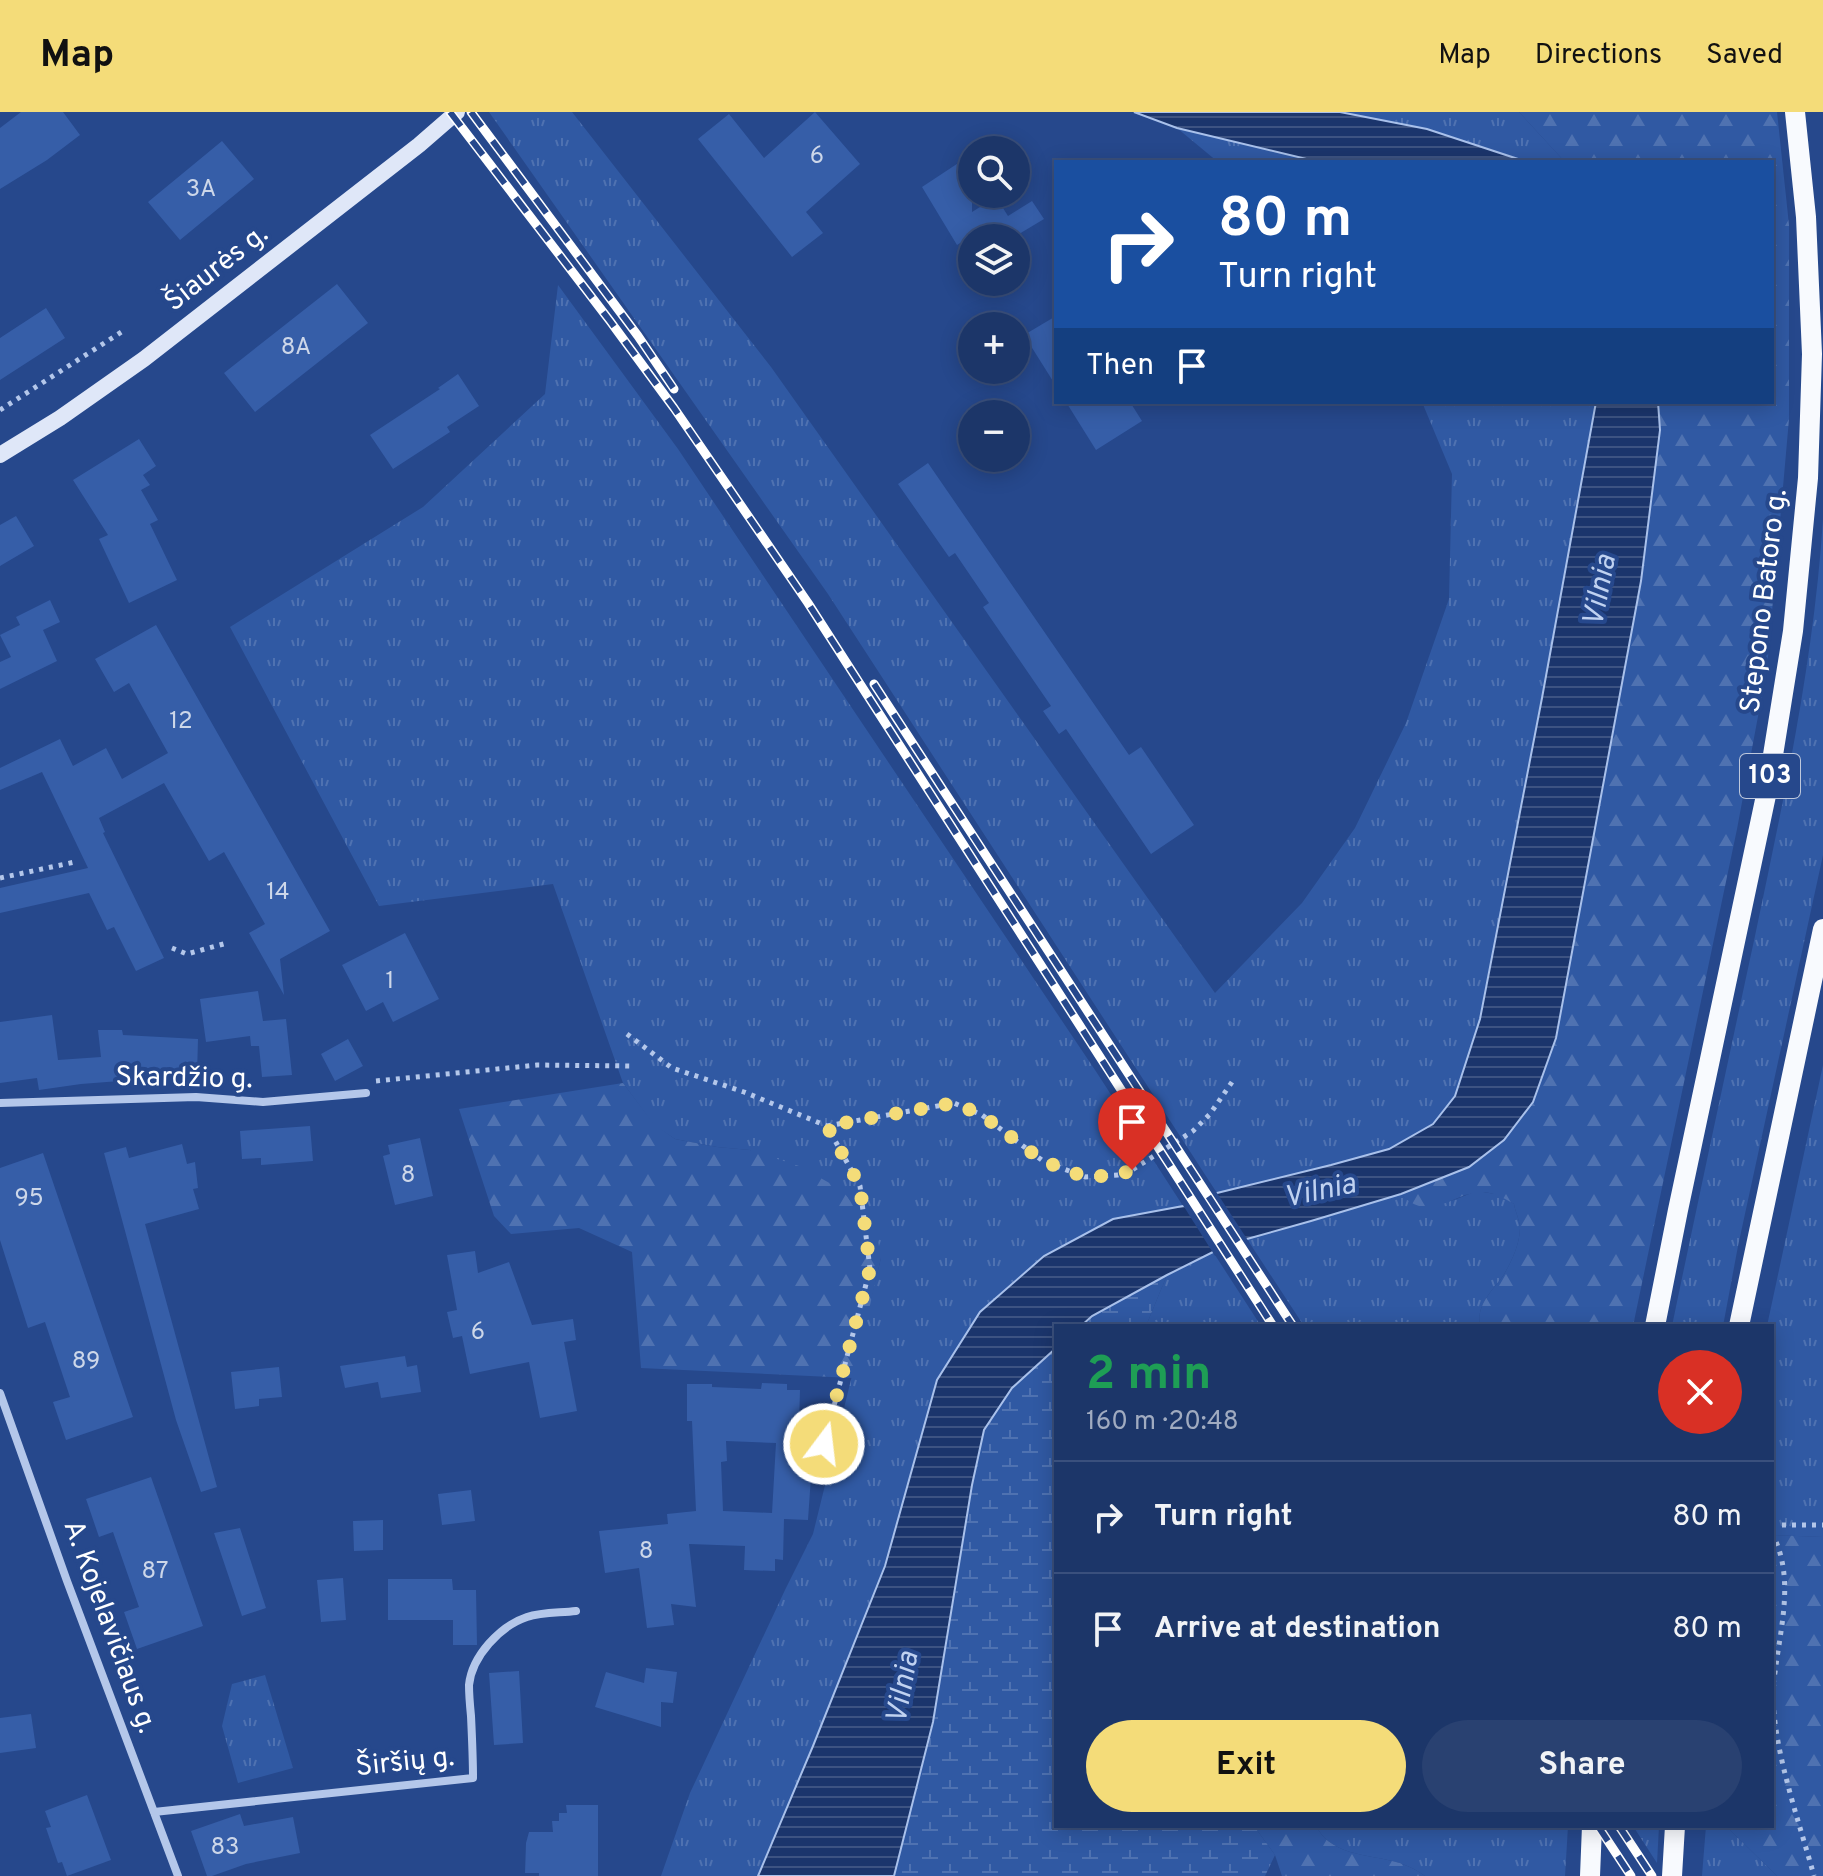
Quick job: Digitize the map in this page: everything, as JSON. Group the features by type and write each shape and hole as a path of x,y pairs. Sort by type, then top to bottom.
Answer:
{"main road":[{"name":"Šiaurės g.","path":"0,455 60,418 144,359 457,112"},
{"name":"Stepono Batoro g.","path":"1655,1324 1768,786 1793,631 1808,478 1812,354 1806,217 1795,112"},
{"path":"1739,1324 1823,929"},
{"path":"1590,1876 1592,1828"},
{"path":"1672,1876 1675,1828"}],"street":[{"name":"Skardžio g.","path":"0,1103 196,1097 263,1102 366,1093"},
{"name":"A. Kojelavičiaus g.","path":"0,1393 178,1876"},
{"name":"Širšių g.","path":"154,1812 473,1778 469,1683 483,1652 495,1637 524,1618 576,1611"}],"path":[{"path":"0,410 123,331"},
{"path":"0,878 75,862"},
{"path":"172,948 187,954 227,943"},
{"path":"627,1034 672,1068 744,1092 827,1126 954,1103 982,1115 1043,1161 1085,1177 1118,1175 1132,1170 1193,1131 1210,1114 1232,1082"},
{"path":"366,1082 537,1065 631,1066"},
{"path":"824,1444 870,1269 860,1186 827,1126"},
{"path":"1774,1525 1823,1525"},
{"path":"1774,1537 1785,1571 1786,1592 1774,1679"},
{"path":"1774,1712 1776,1731 1814,1876"}],"green space":[{"path":"489,112 572,112 771,367 1215,993 1302,903 1355,828 1406,723 1449,599 1452,474 1423,404 1596,404 1480,1019 1455,1096 1433,1124 1389,1149 1217,1193 828,594"},
{"path":"1340,112 1519,112 1563,160 1521,160 1427,129"},
{"path":"1519,112 1777,112 1789,225 1789,419 1767,668 1737,829 1633,1324 1480,1324 1480,1311 1506,1271 1517,1247 1520,1228 1514,1204 1488,1192 1478,1192 1424,1207 1401,1194 1469,1167 1533,1102 1556,1038 1641,581 1660,430 1658,404 1774,404 1774,160 1563,160"},
{"path":"1177,128 1312,160 1216,160"},
{"path":"558,285 678,449 1183,1206 1113,1219 937,1380 885,1566 758,1876 661,1876 690,1793 813,1534 881,1258 750,1150 675,1139 654,1125 623,1083 553,884 379,906 230,627 423,507 545,394"},
{"path":"1823,519 1823,855 1723,1324 1672,1324 1787,781 1819,572"},
{"path":"1823,1065 1823,1537 1774,1535 1774,1324 1767,1324"},
{"path":"623,1083 654,1124 675,1139 750,1150 799,1166 842,1190 877,1235 881,1258 853,1378 641,1368 632,1252 579,1228 511,1234 494,1216 459,1109"},
{"path":"1477,1191 1501,1195 1514,1204 1519,1222 1517,1247 1480,1311 1480,1324 1303,1324 1247,1239 1401,1194 1418,1204 1448,1202"},
{"path":"1213,1252 1260,1324 1147,1324 1167,1275"},
{"path":"1167,1275 1147,1324 1083,1324 1092,1316"},
{"path":"1054,1350 1054,1828 1255,1828 1275,1855 1265,1876 894,1876 933,1722 984,1430 1012,1388"},
{"path":"1774,1535 1823,1537 1823,1876 1777,1876 1728,1828 1774,1828"},
{"path":"265,1675 293,1768 238,1783 222,1726 232,1684"},
{"path":"1255,1828 1318,1828 1339,1848 1401,1863 1425,1876 1282,1876 1275,1855"},
{"path":"1318,1828 1568,1828 1565,1876 1425,1876 1401,1863 1339,1848"},
{"path":"1634,1828 1659,1828 1657,1863"},
{"path":"1706,1828 1728,1828 1777,1876 1702,1876"}],"water":[{"path":"1134,112 1340,112 1427,129 1521,160 1311,160 1177,128"},
{"name":"Vilnia","path":"1596,404 1658,404 1660,430 1641,581 1556,1038 1533,1102 1504,1140 1469,1167 1401,1194 1247,1239 1167,1275 1092,1316 1083,1324 1054,1324 1054,1350 1012,1388 984,1430 933,1722 894,1876 758,1876 885,1566 937,1380 980,1312 1044,1256 1113,1219 1183,1206 1217,1193 1389,1149 1433,1124 1455,1096 1480,1019"}],"pier":[{"path":"1215,1190 1249,1242 1215,1256 1181,1202"}],"building":[{"path":"21,112 63,112 80,135 0,189 0,128"},
{"path":"815,112 860,164 806,212 823,233 792,257 698,139 729,114 764,158"},
{"path":"222,141 254,179 180,240 148,202"},
{"path":"958,163 958,208 972,208 972,212 978,208 1003,208 1008,216 1021,208 1030,208 1032,201 1044,219 1030,227 1030,224 958,224 957,245 922,187"},
{"path":"337,284 368,323 255,412 224,373"},
{"path":"46,308 65,338 0,380 0,338"},
{"path":"1054,317 1054,383 1030,345 1030,331"},
{"path":"458,374 479,406 447,427 450,432 393,469 370,435"},
{"path":"1067,404 1131,404 1142,421 1096,450"},
{"path":"139,439 156,466 143,475 150,485 141,490 158,520 150,524 177,580 129,603 99,539 108,535 73,480"},
{"path":"928,463 1129,755 1141,747 1194,825 1151,854 1066,729 1059,734 1043,711 1051,706 983,607 989,603 955,553 949,557 898,484"},
{"path":"16,516 34,546 0,566 0,525"},
{"path":"50,600 60,622 43,630 57,661 0,689 0,662 11,657 0,635 20,625 16,617"},
{"path":"156,625 330,931 280,959 284,995 249,933 265,924 224,852 209,861 164,783 99,818 103,833 164,958 136,971 114,927 107,930 89,893 0,913 0,888 88,868 42,772 0,790 0,768 60,739 73,766 106,748 122,779 168,753 129,683 114,692 95,659"},
{"path":"405,933 439,999 393,1022 383,1002 366,1011 342,965"},
{"path":"258,991 263,1021 286,1019 292,1075 262,1077 259,1046 251,1046 250,1036 206,1042 200,999"},
{"path":"52,1015 58,1060 101,1057 98,1030 122,1030 123,1035 198,1039 197,1075 39,1090 37,1078 0,1083 0,1022"},
{"path":"348,1039 363,1066 335,1081 321,1054"},
{"path":"310,1126 313,1161 261,1165 261,1158 242,1159 240,1131"},
{"path":"420,1138 433,1196 395,1205 383,1156 390,1154 388,1145"},
{"path":"182,1144 187,1164 195,1162 198,1188 193,1189 199,1209 145,1224 217,1487 201,1492 176,1420 104,1153 126,1147 129,1158"},
{"path":"43,1153 133,1417 66,1440 53,1402 70,1397 45,1322 28,1328 0,1240 0,1168"},
{"path":"475,1251 478,1273 509,1262 532,1325 573,1319 576,1340 564,1342 577,1411 540,1418 529,1362 470,1374 462,1336 453,1338 447,1312 457,1310 447,1255"},
{"path":"405,1356 407,1367 417,1365 421,1392 381,1398 378,1382 345,1388 340,1366"},
{"path":"279,1367 282,1397 259,1399 259,1406 235,1409 231,1372"},
{"path":"762,1383 787,1384 787,1390 800,1390 798,1461 812,1462 808,1520 784,1519 783,1560 775,1559 775,1571 744,1570 745,1546 689,1544 696,1607 671,1604 674,1625 647,1628 639,1568 605,1573 599,1531 668,1524 667,1514 696,1511 692,1421 687,1421 687,1384 761,1389","holes":["726,1441 776,1443 772,1513 723,1511 721,1462 727,1461"]},
{"path":"151,1477 203,1626 137,1649 124,1612 139,1607 113,1532 99,1537 86,1499"},
{"path":"471,1490 475,1521 442,1525 438,1494"},
{"path":"383,1520 383,1550 354,1551 353,1521"},
{"path":"240,1528 266,1608 242,1616 214,1533"},
{"path":"343,1578 346,1620 321,1622 317,1580"},
{"path":"388,1579 452,1579 453,1590 476,1590 477,1645 453,1645 453,1620 388,1620"},
{"path":"646,1668 677,1672 673,1703 661,1702 661,1727 595,1707 606,1672 644,1683"},
{"path":"519,1671 523,1743 494,1745 489,1673"},
{"path":"31,1714 36,1748 0,1753 0,1718"},
{"path":"87,1795 111,1860 67,1876 62,1862 58,1863 46,1828 51,1827 45,1811"},
{"path":"566,1805 598,1805 598,1876 539,1876 539,1873 525,1873 529,1832 553,1832 552,1821 559,1821 559,1813 567,1813"},
{"path":"240,1814 244,1826 293,1817 300,1853 207,1876 191,1831"}],"railway":[{"path":"450,112 674,408 808,603 1272,1324"},
{"path":"471,112 674,389"},
{"path":"874,684 1292,1324"},
{"path":"1599,1828 1631,1876"},
{"path":"1620,1828 1652,1876"}],"route":[{"path":"824,1444 870,1269 860,1186 827,1126 954,1103 982,1115 1043,1161 1085,1177 1118,1175 1132,1170"}]}
